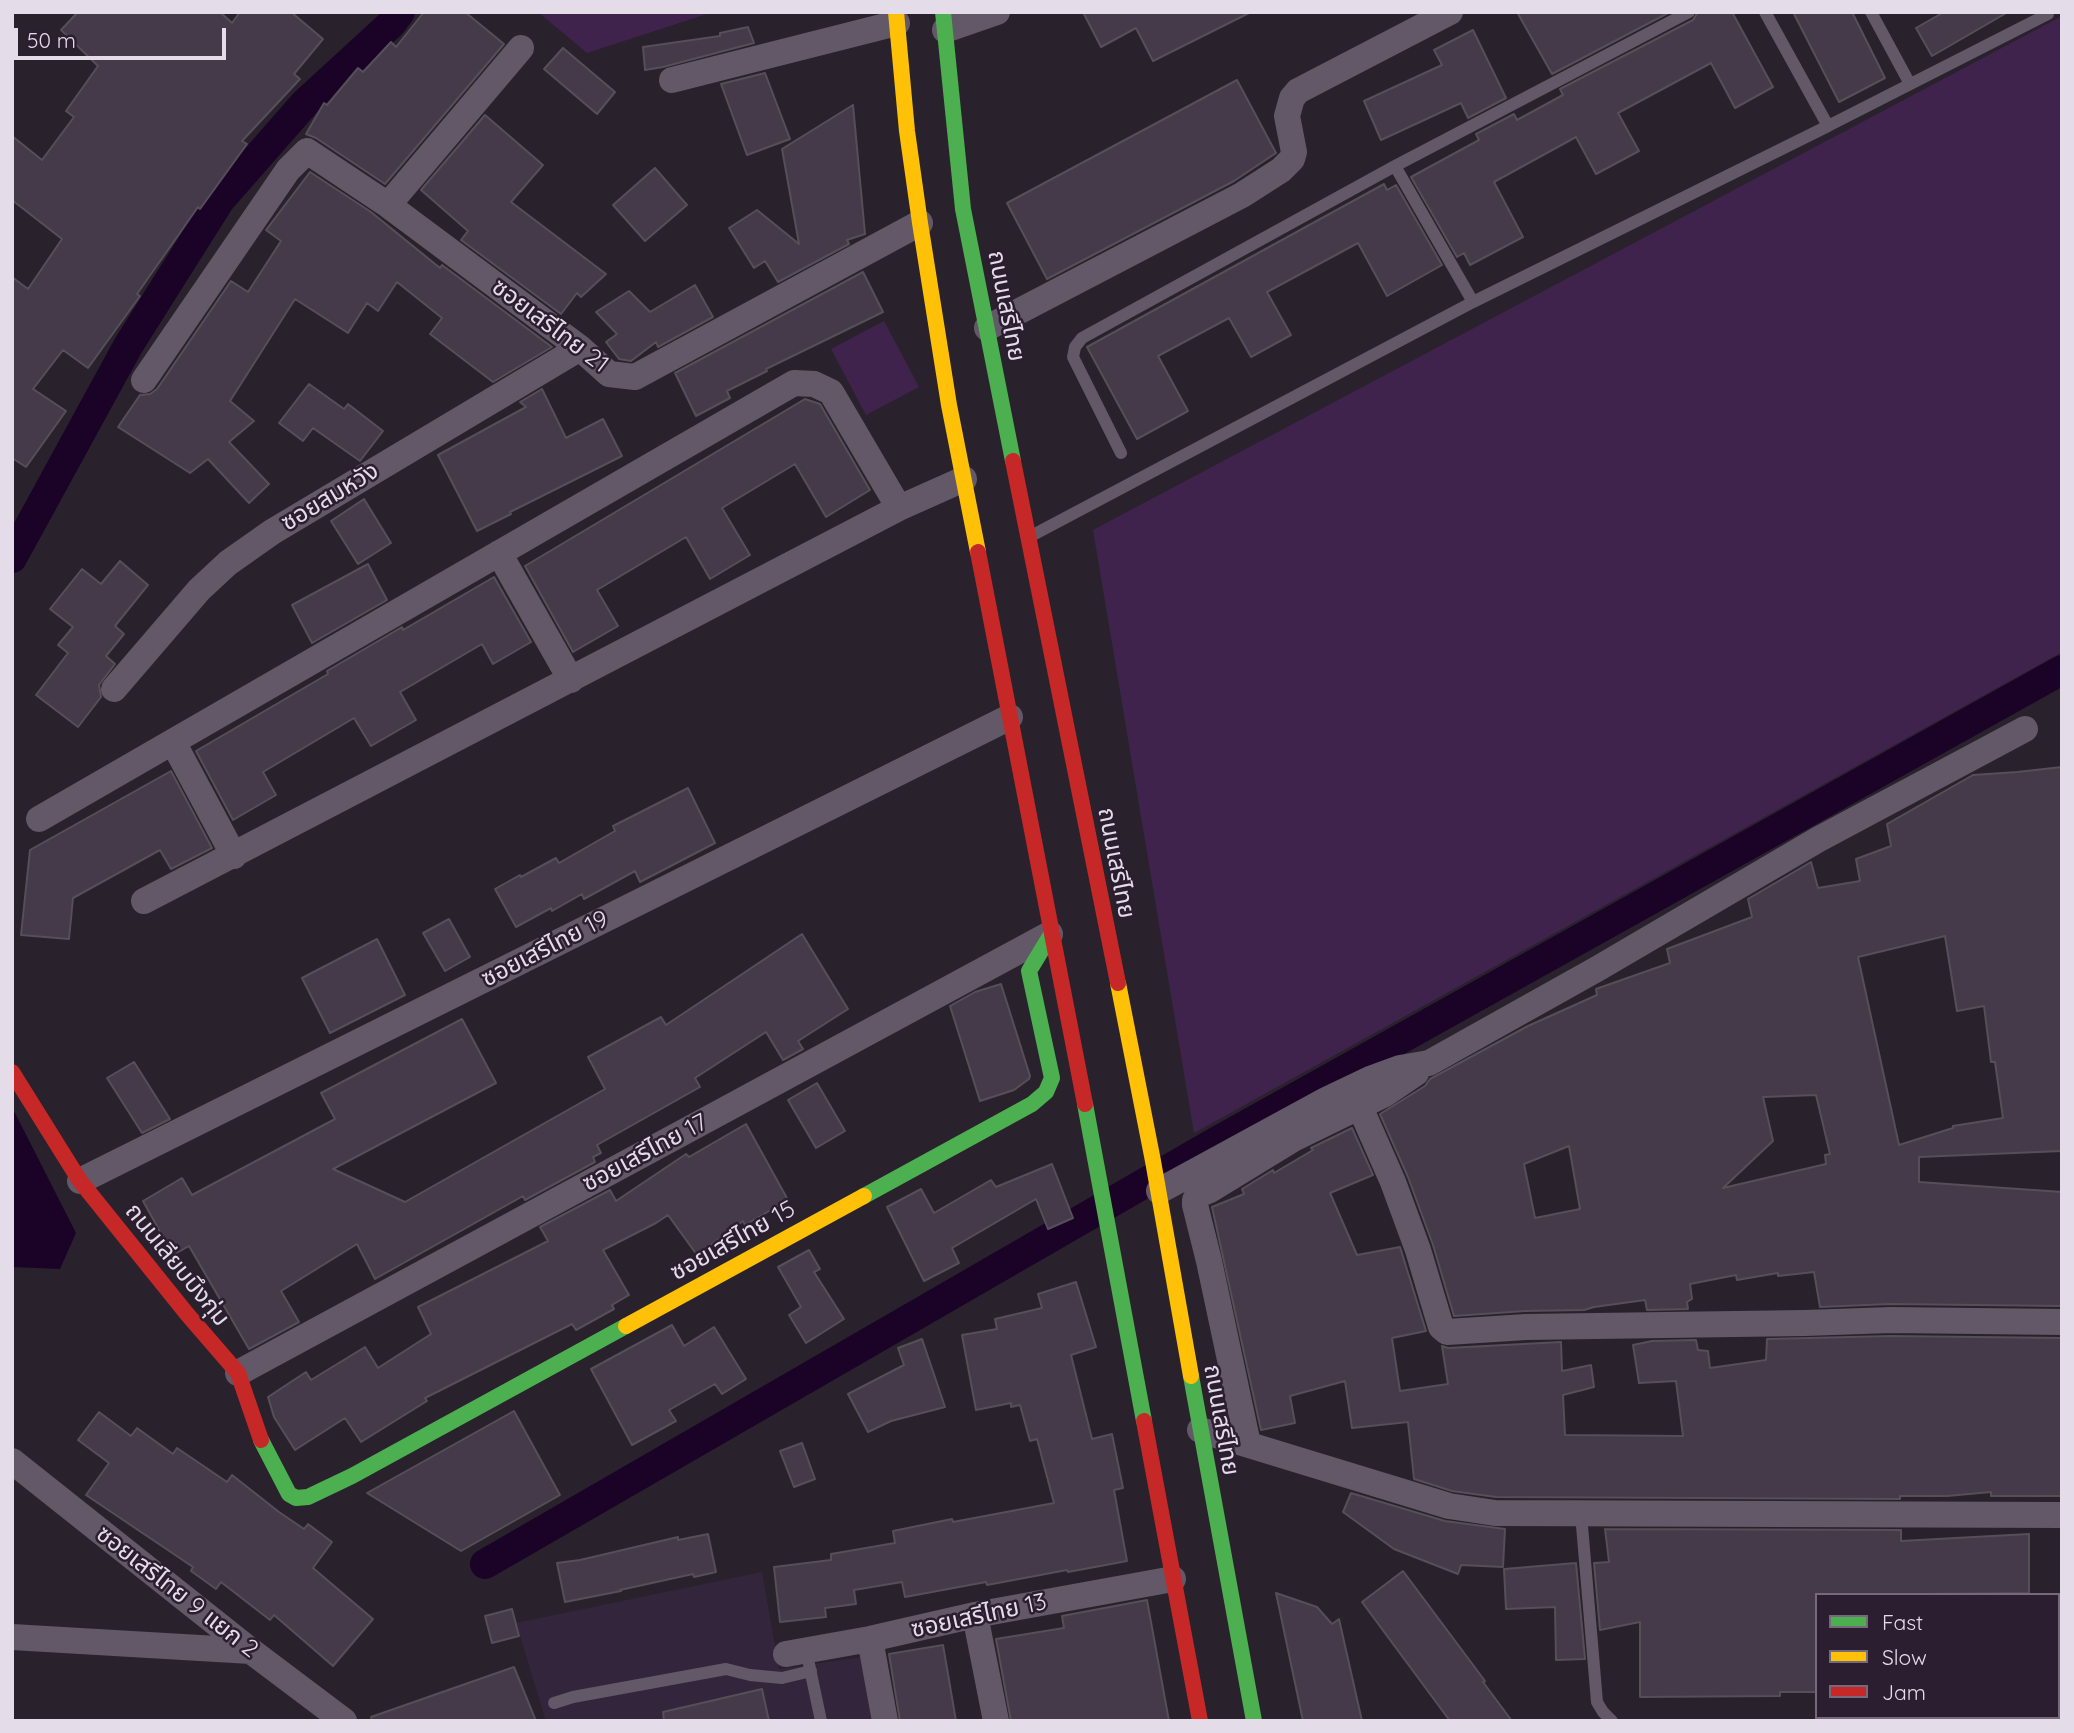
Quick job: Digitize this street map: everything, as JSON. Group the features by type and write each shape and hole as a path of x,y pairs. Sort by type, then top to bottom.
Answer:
{"main road":[{"path":"921,18 907,131 949,405 1101,1183 1199,1721"},
{"name":"ถนนเสรีไทย","path":"921,18 963,209 1159,1191 1254,1721"},
{"name":"ซอยเสรีไทย 15","path":"289,1494 296,1498 308,1497 352,1476 1032,1104 1046,1092 1052,1079 1029,971 1052,933"},
{"name":"ถนนเลียบบึงกุ่ม","path":"12,1072 80,1181 179,1305 238,1373 257,1432 289,1494"}],"street":[{"path":"672,80 921,18 997,12"},
{"path":"987,328 1242,195 1281,170 1292,159 1294,152 1287,116 1292,98 1298,91 1450,12"},
{"path":"388,205 521,48"},
{"name":"ซอยเสรีไทย 21","path":"144,380 288,170 307,151 388,205 580,348 610,374 635,377 920,223"},
{"name":"ซอยสมหวัง","path":"114,689 199,590 228,563 284,524 580,348"},
{"path":"39,818 794,383 814,383 831,392 899,508"},
{"path":"144,901 899,508 964,479"},
{"path":"499,553 571,680"},
{"name":"ซอยเสรีไทย 19","path":"80,1181 1010,717"},
{"path":"1248,1444 1195,1205 1198,1195 1296,1138 1360,1107 1407,1080 1429,1063 1597,969 1819,839 2025,729"},
{"path":"173,741 234,856"},
{"name":"ซอยเสรีไทย 17","path":"238,1373 1052,933"},
{"path":"1159,1191 1370,1079 1400,1068 1429,1063"},
{"path":"1360,1107 1393,1182 1418,1250 1441,1327 1447,1332 1526,1327 1891,1320 2062,1322"},
{"path":"1200,1430 1449,1506 1495,1513 2062,1516"},
{"name":"ซอยเสรีไทย 9 แยก 2","path":"12,1461 251,1651 344,1721"},
{"name":"ซอยเสรีไทย 13","path":"801,1658 975,1615 1173,1579"},
{"path":"975,1615 996,1721"},
{"path":"12,1637 251,1651"},
{"path":"870,1639 885,1721"}],"lane":[{"path":"1121,453 1073,357 1075,347 1082,338 1395,166 1689,12"},
{"path":"1765,12 1828,126"},
{"path":"1871,12 1910,84"},
{"path":"1028,538 1473,302 1828,126 2048,13"},
{"path":"1395,166 1473,302"},
{"path":"1581,1514 1597,1702 1612,1721"},
{"path":"554,1703 573,1697 726,1669 750,1675 782,1678 801,1658 821,1721"},
{"path":"1968,1721 2008,1719"}],"shaded area":[{"path":"538,12 713,12 587,53"},
{"path":"2062,16 2062,652 1194,1133 1093,530"},
{"path":"884,321 919,387 866,415 831,349"},
{"path":"12,1107 76,1233 60,1269 12,1267"},
{"path":"762,1572 779,1669 863,1657 874,1721 546,1721 516,1623"}],"building":[{"path":"78,12 220,12 232,23 240,12 291,12 323,39 294,74 300,79 242,141 247,144 200,209 198,207 137,294 140,296 88,368 63,350 33,389 66,411 26,467 12,458 12,277 28,289 62,239 12,200 12,136 42,160 74,117 66,111 98,66 61,30"},
{"path":"424,12 465,12 504,44 385,184 306,134 324,103 327,105 358,68 363,72 391,42 396,47"},
{"path":"1083,12 1251,12 1153,61 1136,28 1101,47"},
{"path":"1517,12 1670,12 1552,74"},
{"path":"1698,12 1732,12 1773,87 1735,108 1711,63 1618,113 1639,151 1596,174 1576,137 1494,182 1523,237 1470,265 1464,253 1457,257 1411,177 1479,140 1476,134 1514,114 1517,120 1563,95 1560,89 1693,20"},
{"path":"1793,12 1852,12 1885,78 1839,102"},
{"path":"1944,12 2008,12 1932,56 1916,28"},
{"path":"748,27 754,43 645,70 643,47 720,36 720,33"},
{"path":"1473,30 1506,98 1468,118 1461,103 1381,140 1364,101 1442,65 1434,50"},
{"path":"563,48 615,92 597,114 544,69"},
{"path":"765,73 790,139 747,155 721,84"},
{"path":"1237,80 1276,153 1234,181 1047,279 1007,203"},
{"path":"853,105 865,234 847,240 849,244 778,282 765,261 754,268 729,228 757,210 799,244 782,149"},
{"path":"485,115 543,165 511,202 606,274 581,297 577,293 561,314 461,240 468,231 421,190"},
{"path":"655,168 687,205 645,241 613,205"},
{"path":"310,172 371,212 440,268 442,265 552,347 493,382 430,334 442,318 397,282 378,311 367,303 348,333 295,299 230,401 254,421 229,442 269,484 249,503 208,459 190,473 118,427 140,395 150,394 157,389 231,281 248,292 281,241 266,230"},
{"path":"1384,184 1387,190 1396,185 1442,265 1387,296 1358,243 1267,292 1291,335 1251,357 1229,318 1158,356 1188,411 1137,439 1087,347"},
{"path":"863,272 883,312 766,369 767,371 727,391 730,398 696,416 675,373"},
{"path":"695,285 713,317 658,347 656,342 631,361 619,359 606,342 617,334 596,312 629,291 650,312"},
{"path":"309,384 344,409 348,404 383,431 360,461 313,428 303,441 279,423"},
{"path":"542,389 566,438 603,419 622,456 477,531 438,455 526,407 520,402"},
{"path":"805,399 820,404 870,490 826,517 795,464 722,508 750,555 710,579 686,537 597,590 618,626 573,652 525,566"},
{"path":"364,499 391,543 358,564 331,521"},
{"path":"120,561 148,585 115,626 124,634 106,656 115,664 99,685 101,697 78,727 36,695 68,653 58,645 73,627 50,609 82,569 101,584"},
{"path":"368,564 387,600 312,643 292,605"},
{"path":"494,577 531,642 493,664 482,644 400,692 416,720 371,746 354,718 263,772 276,795 233,820 196,751 328,674 327,671 402,627 403,630"},
{"path":"2062,767 2062,1151 1919,1157 1919,1182 2062,1192 2062,1306 1890,1304 1820,1307 1814,1272 1778,1276 1778,1273 1737,1280 1736,1275 1690,1284 1692,1299 1687,1302 1688,1309 1647,1310 1645,1300 1584,1310 1454,1316 1433,1245 1408,1177 1380,1114 1425,1086 1430,1079 1528,1026 1597,995 1596,989 1670,963 1667,949 1752,917 1748,899 1811,862 1818,888 1860,881 1856,859 1891,846 1887,824 1973,775","holes":["1945,936 1957,1011 1984,1006 1991,1062 1995,1062 2003,1118 1953,1126 1899,1145 1858,957","1816,1095 1830,1154 1825,1155 1826,1164 1723,1188 1773,1141 1763,1097","1569,1146 1580,1209 1535,1218 1524,1164"]},
{"path":"171,771 212,848 171,869 160,850 73,898 69,939 21,935 30,850"},
{"path":"688,788 715,843 640,882 635,871 584,899 582,894 516,927 495,889 556,858 559,863 615,831 613,826"},
{"path":"449,919 470,957 445,971 423,933"},
{"path":"802,934 848,1009 798,1041 803,1049 783,1060 766,1032 695,1078 700,1087 597,1145 601,1153 593,1157 595,1162 525,1200 523,1196 375,1279 357,1244 281,1291 299,1322 249,1349 189,1246 173,1255 143,1201 182,1178 192,1195 335,1119 321,1093 462,1019 496,1083 333,1169 405,1202 605,1089 588,1057 661,1017 666,1025"},
{"path":"377,939 405,995 330,1033 302,978"},
{"path":"1001,984 1030,1076 1014,1090 980,1101 950,1006 975,992"},
{"path":"134,1062 170,1119 142,1133 107,1078"},
{"path":"817,1083 845,1131 816,1148 788,1100"},
{"path":"746,1124 788,1200 745,1225 743,1221 697,1255 668,1215 603,1250 629,1295 612,1305 614,1309 576,1330 572,1324 425,1398 427,1401 361,1442 345,1418 295,1450 274,1417 268,1397 306,1372 311,1380 365,1347 378,1368 431,1334 418,1307 548,1241 540,1227 610,1190 616,1201 686,1154 689,1157"},
{"path":"1352,1128 1373,1175 1330,1193 1357,1255 1400,1247 1426,1331 1392,1338 1400,1391 1448,1384 1442,1346 1448,1348 1561,1342 1562,1371 1591,1365 1594,1387 1563,1395 1565,1435 1683,1436 1676,1381 1639,1383 1633,1345 1652,1341 1696,1340 1698,1350 1708,1351 1710,1368 1766,1360 1767,1339 1891,1336 2062,1338 2062,1496 1991,1496 1991,1492 1900,1496 1900,1499 1496,1497 1452,1491 1414,1479 1408,1422 1352,1428 1345,1381 1290,1396 1295,1423 1261,1430 1212,1207 1244,1194 1242,1189 1273,1170 1274,1173 1313,1150 1311,1148"},
{"path":"1052,1164 1073,1218 1048,1229 1036,1199 952,1248 959,1263 924,1281 887,1207 921,1189 934,1213 991,1180 996,1187"},
{"path":"809,1250 820,1269 814,1272 844,1319 806,1343 789,1315 801,1307 778,1267"},
{"path":"1076,1282 1096,1347 1071,1355 1092,1439 1112,1434 1123,1488 1114,1490 1127,1561 905,1597 902,1582 854,1590 856,1604 825,1608 826,1617 780,1622 774,1567 831,1560 831,1554 895,1543 893,1531 1054,1503 1037,1439 1030,1441 1020,1405 1011,1407 1011,1403 976,1410 962,1335 997,1329 995,1319 1042,1308 1038,1294"},
{"path":"672,1325 684,1346 714,1327 746,1379 722,1394 715,1384 669,1410 676,1421 632,1445 591,1369"},
{"path":"922,1339 945,1407 891,1421 868,1432 848,1394 904,1365 898,1348"},
{"path":"514,1411 560,1495 461,1551 367,1493"},
{"path":"99,1412 131,1436 137,1428 173,1454 177,1448 227,1482 232,1475 304,1529 308,1524 332,1542 313,1568 373,1619 333,1666 274,1615 270,1620 221,1582 216,1589 191,1571 193,1567 86,1495 109,1463 78,1440"},
{"path":"802,1443 815,1479 794,1487 780,1451"},
{"path":"1351,1493 1445,1521 1505,1529 1503,1567 1461,1565 1458,1574 1394,1549 1343,1512"},
{"path":"1605,1529 1901,1530 1901,1541 2029,1534 2029,1593 1815,1593 1815,1692 1780,1692 1780,1696 1640,1697 1640,1622 1600,1630 1594,1563 1609,1562"},
{"path":"708,1534 716,1572 694,1577 693,1574 565,1602 557,1563 678,1537 678,1540"},
{"path":"1576,1563 1585,1659 1556,1660 1555,1607 1506,1609 1504,1569"},
{"path":"1403,1571 1512,1721 1450,1721 1362,1602"},
{"path":"1276,1593 1317,1607 1332,1624 1339,1619 1362,1721 1303,1721"},
{"path":"1147,1600 1169,1721 1011,1721 996,1639 1064,1628 1062,1616"},
{"path":"512,1609 519,1636 492,1643 485,1616"},
{"path":"943,1645 956,1721 900,1721 889,1654"},
{"path":"514,1667 536,1721 372,1721 371,1717"},
{"path":"762,1689 769,1721 664,1721 663,1712"}],"waterway":[{"path":"12,558 128,346 220,200 305,103 391,24 400,12"},
{"path":"485,1564 1214,1143 2062,670"}],"traffic: fast":[{"path":"943,12 963,209 1013,461"},
{"path":"864,1196 1032,1104 1046,1092 1052,1078 1029,971 1052,933"},
{"path":"1085,1104 1144,1421"},
{"path":"261,1440 289,1494 296,1498 308,1497 352,1476 626,1326"},
{"path":"1191,1376 1254,1721"}],"traffic: slow":[{"path":"896,12 907,131 920,223 949,405 978,552"},
{"path":"1118,983 1191,1376"},
{"path":"626,1326 864,1196"}],"traffic: jam":[{"path":"1013,461 1118,983"},
{"path":"978,552 1085,1104"},
{"path":"12,1072 80,1181 238,1373 261,1440"},
{"path":"1144,1421 1200,1721"}]}
